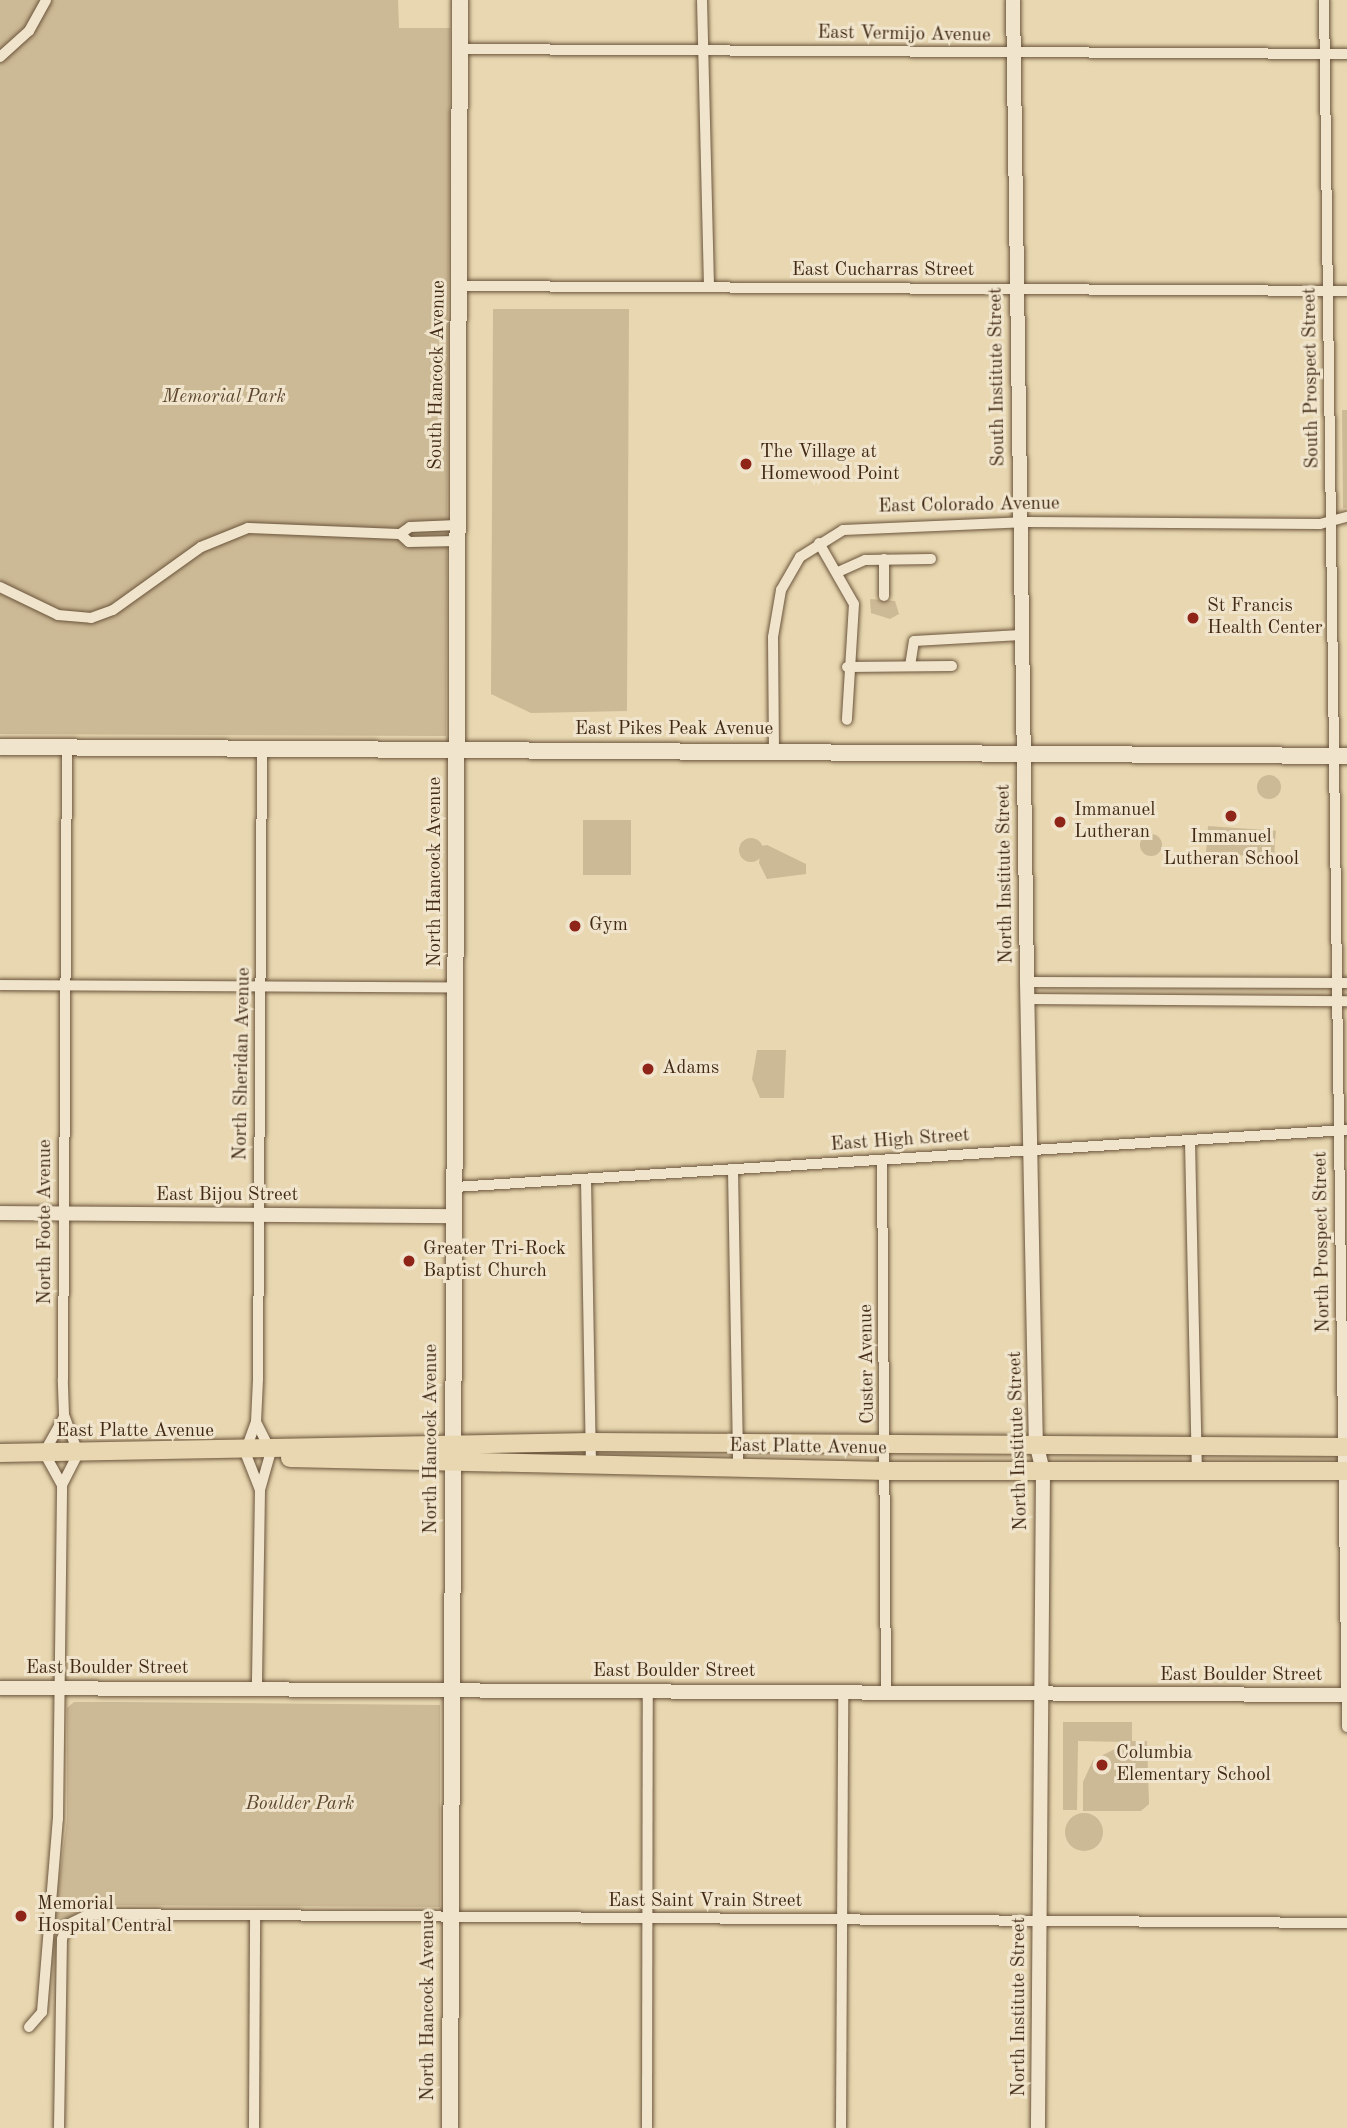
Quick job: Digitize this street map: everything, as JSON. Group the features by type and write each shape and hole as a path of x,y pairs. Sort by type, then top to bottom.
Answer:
{"main road":[{"name":"South Hancock Avenue","path":"458,750 460,0"},
{"name":"East Pikes Peak Avenue","path":"0,747 1340,756"},
{"name":"North Hancock Avenue","path":"450,2128 458,750"},
{"name":"East Platte Avenue","path":"0,1453 245,1452 452,1443 592,1442 1345,1447"},
{"name":"East Platte Avenue","path":"271,1451 283,1458 452,1465 887,1471 1345,1471"}],"street":[{"path":"0,57 29,31 46,0"},
{"path":"702,0 709,287"},
{"name":"South Institute Street","path":"1013,0 1023,753"},
{"name":"South Prospect Street","path":"1324,0 1328,291 1340,756"},
{"name":"East Vermijo Avenue","path":"460,49 1347,54"},
{"name":"East Cucharras Street","path":"460,286 1347,291"},
{"name":"East Colorado Avenue","path":"774,752 776,603 792,567 819,543 866,525 1333,520 1347,517"},
{"path":"0,587 58,615 91,618 113,610 201,547 248,528 400,534 409,542 457,533"},
{"path":"819,543 854,604 848,667 847,720"},
{"path":"838,572 884,559 931,559"},
{"path":"884,559 884,596"},
{"path":"909,666 914,640 1021,635"},
{"path":"848,667 952,666"},
{"name":"North Foote Avenue","path":"67,748 64,1415 78,1453"},
{"name":"North Sheridan Avenue","path":"245,1452 256,1422 262,749"},
{"name":"North Institute Street","path":"1023,753 1036,1443 1042,1471 1038,2128"},
{"name":"North Prospect Street","path":"1340,756 1347,1727"},
{"path":"1027,982 1342,983"},
{"path":"0,985 456,987"},
{"path":"1028,999 1342,1001"},
{"name":"East High Street","path":"455,1187 1343,1131"},
{"path":"1190,1141 1197,1471"},
{"name":"Custer Avenue","path":"882,1160 887,1445 886,1693"},
{"path":"733,1170 738,1467"},
{"path":"586,1180 591,1467"},
{"name":"East Bijou Street","path":"0,1213 455,1216"},
{"path":"62,1485 44,1453 64,1415"},
{"name":"North Sheridan Avenue","path":"256,1422 271,1451"},
{"path":"257,1689 260,1490 271,1451"},
{"path":"245,1452 260,1490"},
{"path":"29,2027 43,2003 60,1688 62,1485 78,1453"},
{"name":"East Boulder Street","path":"0,1688 1347,1695"},
{"path":"647,2128 648,1692"},
{"path":"841,2128 844,1693"},
{"name":"East Saint Vrain Street","path":"59,2128 67,1925 90,1914 255,1918 1347,1923"},
{"path":"254,2128 255,1918"}],"green space":[{"name":"Memorial Park","path":"0,0 398,0 399,28 450,28 446,736 0,734"},
{"path":"493,309 629,309 627,711 531,713 491,694"},
{"path":"1342,410 1347,410 1347,508 1343,508"},
{"path":"870,599 895,601 899,614 890,619 871,613"},
{"path":"1269,775 1278,778 1281,787 1278,796 1269,799 1260,796 1257,787 1260,778"},
{"path":"583,820 631,820 631,875 583,875"},
{"path":"1208,826 1276,831 1274,858 1206,853"},
{"path":"1151,834 1159,837 1162,845 1159,853 1151,856 1143,853 1140,845 1143,837"},
{"path":"751,838 759,842 763,850 759,858 751,862 743,858 739,850 743,842"},
{"path":"767,845 806,864 806,874 767,879 759,863 761,846"},
{"path":"757,1050 786,1050 784,1098 760,1098 752,1079"},
{"name":"Boulder Park","path":"74,1702 440,1705 440,1907 89,1905 53,1930 67,1819 67,1708"},
{"path":"1063,1722 1132,1722 1132,1741 1147,1741 1149,1804 1141,1811 1083,1811 1083,1782 1093,1760 1129,1742 1078,1741 1077,1810 1063,1810"},
{"path":"1084,1813 1097,1819 1103,1832 1097,1845 1084,1851 1071,1845 1065,1832 1071,1819"}],"place":[{"name":"The Village at Homewood Point","path":"746,464"},
{"name":"St Francis Health Center","path":"1193,618"},
{"name":"Immanuel Lutheran School","path":"1231,816"},
{"name":"Immanuel Lutheran","path":"1060,822"},
{"name":"Gym","path":"575,926"},
{"name":"Adams","path":"648,1069"},
{"name":"Greater Tri-Rock Baptist Church","path":"409,1261"},
{"name":"Columbia Elementary School","path":"1102,1765"},
{"name":"Memorial Hospital Central","path":"21,1916"}]}
